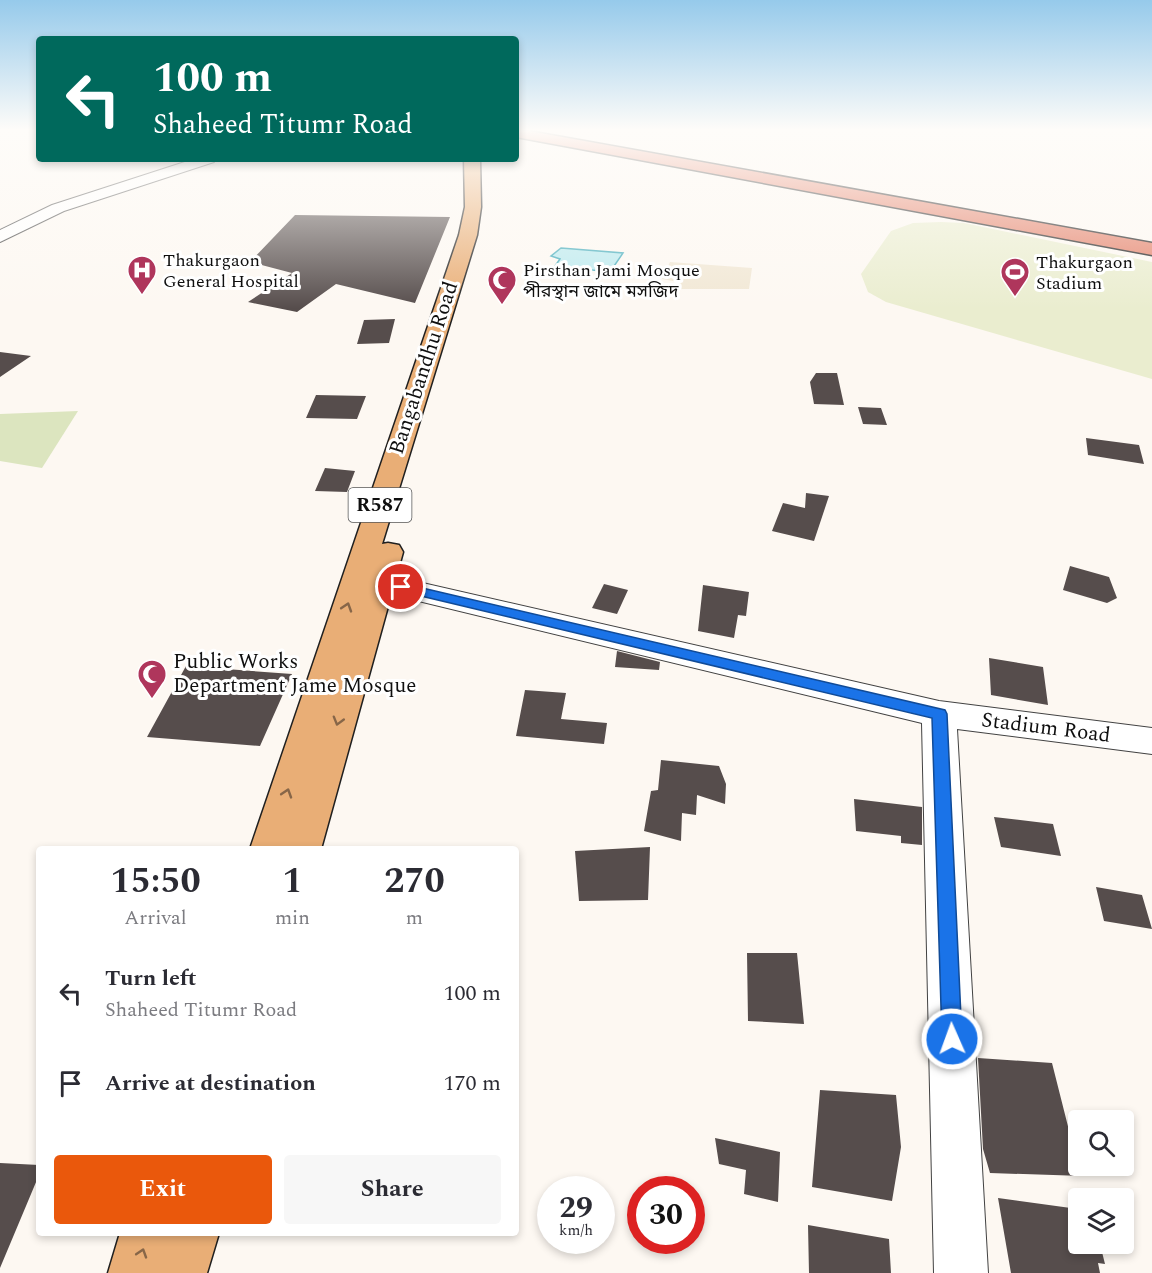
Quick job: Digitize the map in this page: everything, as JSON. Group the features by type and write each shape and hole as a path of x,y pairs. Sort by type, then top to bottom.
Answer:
{"highway":[{"path":"835,190 1152,249"}],"main road":[{"name":"Bangabandhu Road","path":"271,846 468,235 473,207 473,190"},
{"name":"Bangabandhu Road","path":"302,846 482,235 486,207 485,190"},
{"path":"136,1273 147,1236"},
{"path":"179,1273 190,1236"}],"street":[{"path":"0,237 58,208 112,190"},
{"name":"Stadium Road","path":"378,582 939,714 1152,741"},
{"path":"939,714 961,1273"}],"shaded area":[{"path":"670,262 752,268 749,289 681,289 678,282 662,279"}],"green space":[{"name":"Thakurgaon Stadium","path":"913,223 964,223 1152,262 1152,379 886,302 868,292 861,274 891,231"},
{"path":"78,411 42,468 0,461 0,414"}],"water":[{"path":"561,248 623,253 610,272 555,266 560,259 551,256"}],"building":[{"path":"295,215 450,217 415,303 336,284 297,312 248,302 292,273 250,262"},
{"path":"395,319 389,343 357,344 364,320"},
{"path":"0,352 31,356 0,377"},
{"path":"816,373 837,373 844,405 814,404 810,382"},
{"path":"316,395 366,396 357,419 306,418"},
{"path":"858,407 881,408 887,425 863,424"},
{"path":"1086,438 1139,445 1144,464 1088,455"},
{"path":"325,468 355,471 347,492 315,491"},
{"path":"806,493 829,496 814,541 772,531 783,503 805,508"},
{"path":"1070,566 1109,577 1117,598 1107,603 1063,590"},
{"path":"604,584 628,590 617,614 592,608"},
{"path":"703,585 749,592 746,616 738,615 734,638 698,631"},
{"path":"617,651 660,662 659,670 615,667"},
{"path":"989,658 1043,667 1048,705 991,695"},
{"path":"186,666 292,674 260,746 147,737"},
{"path":"525,690 566,693 561,719 607,723 604,744 516,736"},
{"path":"661,760 719,766 726,784 725,804 697,795 696,815 682,813 681,841 644,831 651,791 658,790"},
{"path":"854,799 922,807 922,845 901,843 901,836 856,831"},
{"path":"994,817 1053,824 1061,856 1001,847"},
{"path":"650,847 648,900 579,901 575,851"},
{"path":"1096,887 1142,895 1152,929 1104,921"},
{"path":"747,953 797,953 804,1024 748,1021"},
{"path":"978,1058 1052,1063 1068,1126 1068,1176 990,1173 983,1149"},
{"path":"820,1090 896,1095 901,1147 892,1201 812,1187"},
{"path":"715,1138 780,1152 778,1202 744,1194 746,1170 719,1164"},
{"path":"0,1163 36,1165 36,1182 0,1268"},
{"path":"998,1198 1068,1208 1068,1254 1102,1254 1105,1264 1098,1263 1100,1273 1011,1273"},
{"path":"808,1225 889,1239 891,1273 809,1273"}],"place":[{"name":"Thakurgaon General Hospital","path":"142,296"},
{"name":"Thakurgaon Stadium","path":"1015,298"},
{"name":"Pirsthan Jami Mosque পীরস্থান জামে মসজিদ","path":"502,306"},
{"name":"Public Works Department Jame Mosque","path":"152,700"}],"route":[{"path":"401,587 939,714 952,1039"}]}
